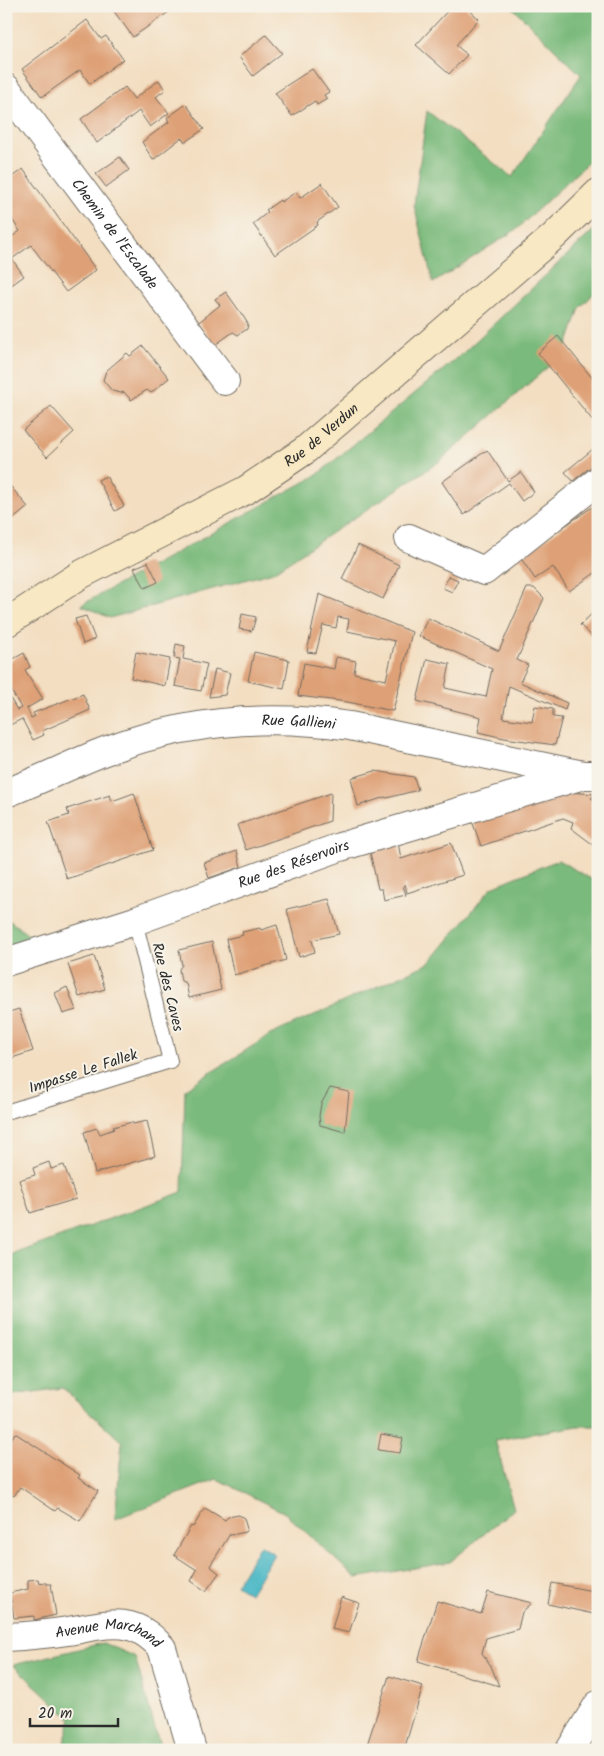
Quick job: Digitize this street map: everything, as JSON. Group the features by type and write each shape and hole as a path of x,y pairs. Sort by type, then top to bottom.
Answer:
{"main road":[{"name":"Rue de Verdun","path":"6,623 80,575 246,490 304,451 554,236 598,193"}],"street":[{"name":"Chemin de l'Escalade","path":"6,88 225,381"},
{"path":"409,538 484,571 598,481"},
{"name":"Rue Gallieni","path":"6,793 106,751 155,735 212,723 264,719 311,720 350,726 591,775"},
{"name":"Rue des Réservoirs","path":"6,962 135,921 340,847 591,775"},
{"name":"Avenue Marchand","path":"6,1638 115,1624 142,1630 162,1648 192,1750"},
{"path":"570,1750 598,1705"}],"lane":[{"name":"Rue des Caves","path":"135,921 170,1060"},
{"name":"Impasse Le Fallek","path":"6,1112 170,1060"}],"green space":[{"path":"511,6 598,6 598,153 517,229 433,283 414,205 427,111 512,177 581,75"},
{"path":"598,226 598,289 580,308 565,352 440,461 273,572 110,618 81,605 317,475 462,354"},
{"path":"558,860 598,883 598,1426 578,1426 495,1440 514,1509 450,1562 356,1578 285,1513 217,1479 115,1519 122,1442 63,1388 12,1395 6,1404 6,1257 182,1192 185,1089 270,1035 429,963 492,887"},
{"path":"6,918 39,943 6,950"},
{"path":"103,1643 135,1657 161,1750 62,1750 71,1719 13,1665"}],"water":[{"path":"260,1545 274,1554 250,1594 236,1585"}],"building":[{"path":"110,6 171,6 173,9 133,37"},
{"path":"452,6 465,6 479,19 456,45 467,55 449,74 416,45"},
{"path":"87,20 101,39 106,36 123,59 90,84 80,70 42,97 22,69"},
{"path":"266,35 282,53 253,76 239,57"},
{"path":"312,69 329,92 324,95 327,99 317,105 315,101 292,116 275,93"},
{"path":"159,80 165,90 156,97 169,113 150,127 139,111 97,143 81,119 125,87 134,99"},
{"path":"186,104 204,129 185,142 181,138 153,160 142,142 169,122 167,118"},
{"path":"120,157 129,170 106,187 96,174"},
{"path":"23,169 96,270 66,292 31,245 12,259 24,276 6,289 6,241 20,231 6,211 6,181"},
{"path":"322,183 338,207 317,222 318,225 275,255 253,224 268,212 266,210 280,200 281,202 296,192 300,198"},
{"path":"226,292 248,324 247,329 238,335 233,332 215,345 199,322 220,305 215,299"},
{"path":"558,336 598,385 598,427 538,353"},
{"path":"143,346 169,378 151,393 147,390 131,400 124,392 112,391 103,380 106,371 127,353 130,356"},
{"path":"51,406 74,432 47,457 23,430"},
{"path":"598,445 598,461 573,481 565,472"},
{"path":"487,450 508,481 521,472 534,492 522,501 509,483 464,515 442,482"},
{"path":"106,476 124,506 115,511 98,480"},
{"path":"6,481 28,507 6,525"},
{"path":"598,503 598,571 569,591 553,567 535,579 520,557"},
{"path":"358,545 399,565 383,599 342,579"},
{"path":"148,562 158,582 145,588 134,568"},
{"path":"449,576 458,580 452,592 443,588"},
{"path":"527,588 534,588 544,598 517,660 528,665 520,682 567,703 565,710 509,686 503,718 532,722 535,706 553,709 553,717 562,718 555,745 504,738 478,732 481,717 417,701 427,659 450,664 445,688 486,697 492,669 419,636 428,618 499,651"},
{"path":"319,594 412,632 393,711 347,702 298,696 304,663 334,669 336,657 356,661 354,673 386,680 395,641 347,631 349,619 338,617 336,628 323,625 316,653 307,652"},
{"path":"596,610 598,612 598,642 580,625"},
{"path":"242,614 256,617 252,631 239,629"},
{"path":"86,616 95,639 83,644 75,619"},
{"path":"176,644 185,646 183,659 207,664 201,691 175,686 180,659 174,658"},
{"path":"136,652 170,659 165,686 131,678"},
{"path":"254,652 289,660 284,689 248,681"},
{"path":"24,653 30,667 25,670 43,699 27,708 31,718 35,716 33,713 83,694 90,710 42,731 44,735 33,740 22,719 6,727 6,691 17,710 21,708 6,681 6,663"},
{"path":"215,669 230,673 225,695 209,697"},
{"path":"375,771 414,777 418,790 385,797 358,806 351,778"},
{"path":"554,791 596,794 591,798 598,803 598,842 595,846 571,828 573,822 563,818 481,846 471,818"},
{"path":"134,793 153,850 67,879 48,822 69,815 67,809 110,795 112,801"},
{"path":"331,793 330,821 246,850 237,825"},
{"path":"398,842 401,859 451,843 463,875 407,893 405,884 403,886 406,895 384,900 382,889 378,889 370,852"},
{"path":"237,851 241,867 209,878 204,863"},
{"path":"329,899 339,934 312,940 315,952 299,957 287,909"},
{"path":"277,925 286,960 234,975 226,939 243,935 242,932 260,928 261,930"},
{"path":"212,942 221,990 189,998 186,983 181,981 179,969 182,965 179,950"},
{"path":"94,956 105,989 79,997 68,964"},
{"path":"67,987 76,1010 63,1014 55,993"},
{"path":"19,1009 33,1051 6,1060 6,1013"},
{"path":"330,1088 349,1092 345,1132 320,1125 321,1104"},
{"path":"147,1121 155,1156 95,1173 84,1132 97,1128 100,1134 114,1129 113,1127 132,1122 133,1124"},
{"path":"49,1162 51,1169 64,1165 76,1199 30,1213 19,1180 35,1175 33,1168"},
{"path":"15,1433 80,1475 78,1478 98,1491 80,1521 58,1508 55,1511 20,1487 14,1496 6,1491 6,1447"},
{"path":"381,1434 403,1438 400,1453 378,1450"},
{"path":"205,1508 225,1520 228,1517 239,1515 244,1518 247,1529 245,1532 230,1534 210,1566 219,1573 206,1591 191,1581 197,1570 174,1555 191,1526 193,1527"},
{"path":"38,1579 39,1583 51,1584 56,1615 34,1620 34,1616 14,1618 10,1593 28,1589 28,1580"},
{"path":"552,1583 598,1592 598,1615 548,1604"},
{"path":"488,1592 532,1603 522,1612 518,1629 486,1638 482,1653 491,1666 499,1686 418,1661 437,1601 481,1614"},
{"path":"341,1597 359,1603 349,1633 332,1629"},
{"path":"389,1676 423,1686 404,1750 372,1750 366,1748"}]}
